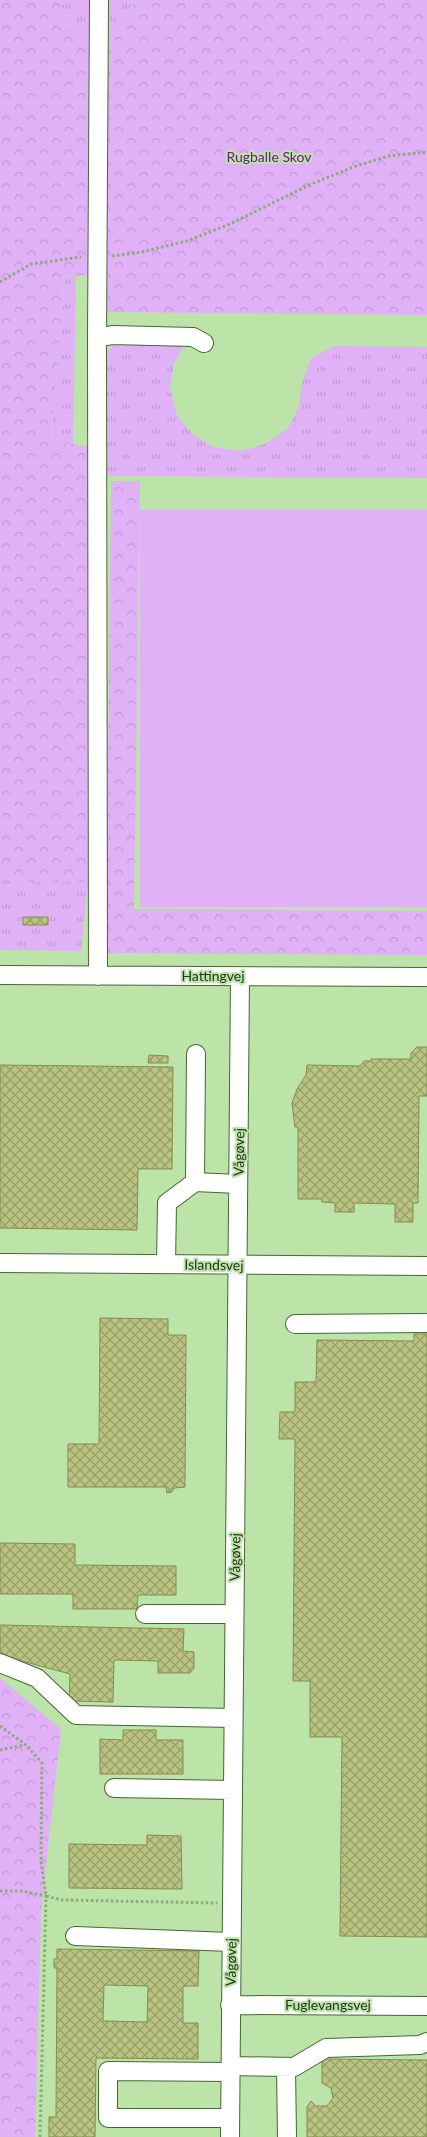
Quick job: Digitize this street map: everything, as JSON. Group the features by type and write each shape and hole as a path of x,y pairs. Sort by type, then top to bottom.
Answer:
{"street":[{"path":"98,976 96,338 99,0"},
{"path":"96,338 112,335 194,337 204,344"},
{"name":"Hattingvej","path":"0,975 427,977"},
{"name":"Vågøvej","path":"230,2137 240,976"},
{"path":"195,1182 196,1054"},
{"path":"166,1264 167,1203 195,1182 238,1184"},
{"name":"Islandsvej","path":"0,1263 427,1266"},
{"path":"295,1324 427,1323"},
{"path":"145,1614 234,1614"},
{"path":"0,1663 37,1678 76,1714 233,1718"},
{"path":"114,1788 232,1790"},
{"path":"75,1936 231,1942"},
{"name":"Fuglevangsvej","path":"230,2005 427,2006"},
{"path":"230,2118 108,2118 108,2071 294,2067 326,2048 420,2045 427,2042"},
{"path":"286,2067 286,2137"}],"path":[{"path":"0,282 31,264 76,256 97,258 142,252 187,241 230,224 309,185 356,166 389,156 427,152"},
{"path":"0,1726 26,1745 42,1763 41,1861 46,1896 40,2137"},
{"path":"0,1750 26,1745"},
{"path":"0,1891 22,1891 62,1900 232,1904"}],"green space":[{"path":"0,0 60,0 63,29 93,40 88,275 65,277 51,440 90,447 88,882 0,882"},
{"path":"60,0 93,0 93,40 63,29"},
{"path":"109,0 137,0 109,40"},
{"name":"Rugballe Skov","path":"137,0 427,0 427,315 105,312 109,40"},
{"path":"76,276 73,444 51,440 65,277"},
{"path":"173,341 183,348 174,363 170,388 177,415 193,435 214,447 240,451 265,444 288,428 298,409 302,383 311,358 334,346 427,347 427,478 104,476 104,353 118,343"},
{"path":"111,481 140,481 134,909 427,911 427,955 106,953"},
{"path":"140,510 427,510 427,907 140,907"},
{"path":"0,882 88,882 81,951 0,950"},
{"path":"0,1678 61,1729 41,1911 35,2137 0,2137"}],"building":[{"path":"23,917 48,917 48,925 23,925"},
{"path":"417,1047 427,1047 427,1096 419,1096 418,1203 413,1203 413,1222 395,1222 395,1204 354,1203 354,1212 335,1212 335,1203 322,1202 322,1199 298,1199 298,1127 295,1127 292,1103 297,1089 306,1075 307,1065 360,1066 364,1061 371,1061 371,1059 411,1059 411,1053"},
{"path":"149,1055 168,1056 168,1063 148,1063"},
{"path":"0,1065 173,1067 172,1169 138,1169 137,1230 0,1228"},
{"path":"100,1318 168,1319 168,1335 186,1335 185,1487 174,1488 172,1492 167,1493 166,1487 68,1487 68,1444 99,1444"},
{"path":"414,1334 427,1334 427,1937 340,1936 342,1737 310,1737 310,1681 293,1681 295,1439 279,1439 280,1412 295,1412 295,1382 316,1382 317,1340 414,1341"},
{"path":"0,1543 75,1544 75,1565 176,1566 176,1595 138,1595 137,1609 73,1609 73,1594 0,1594"},
{"path":"0,1625 184,1629 183,1651 194,1652 194,1668 190,1673 158,1673 158,1661 114,1660 113,1702 69,1701 70,1674 0,1655"},
{"path":"123,1730 156,1730 156,1740 183,1740 183,1774 100,1774 100,1739 123,1740"},
{"path":"147,1835 181,1836 182,1889 69,1888 69,1844 147,1845"},
{"path":"57,1949 199,1951 198,1986 183,1986 183,2023 198,2023 198,2059 96,2058 95,2137 49,2137 49,2117 56,2117 57,1968 54,1968 54,1959 57,1959","holes":["104,1985 148,1986 147,2022 103,2021"]},
{"path":"322,2059 427,2060 427,2137 307,2137 307,2107 311,2101 316,2106 327,2106 333,2098 331,2088 322,2083"}]}
